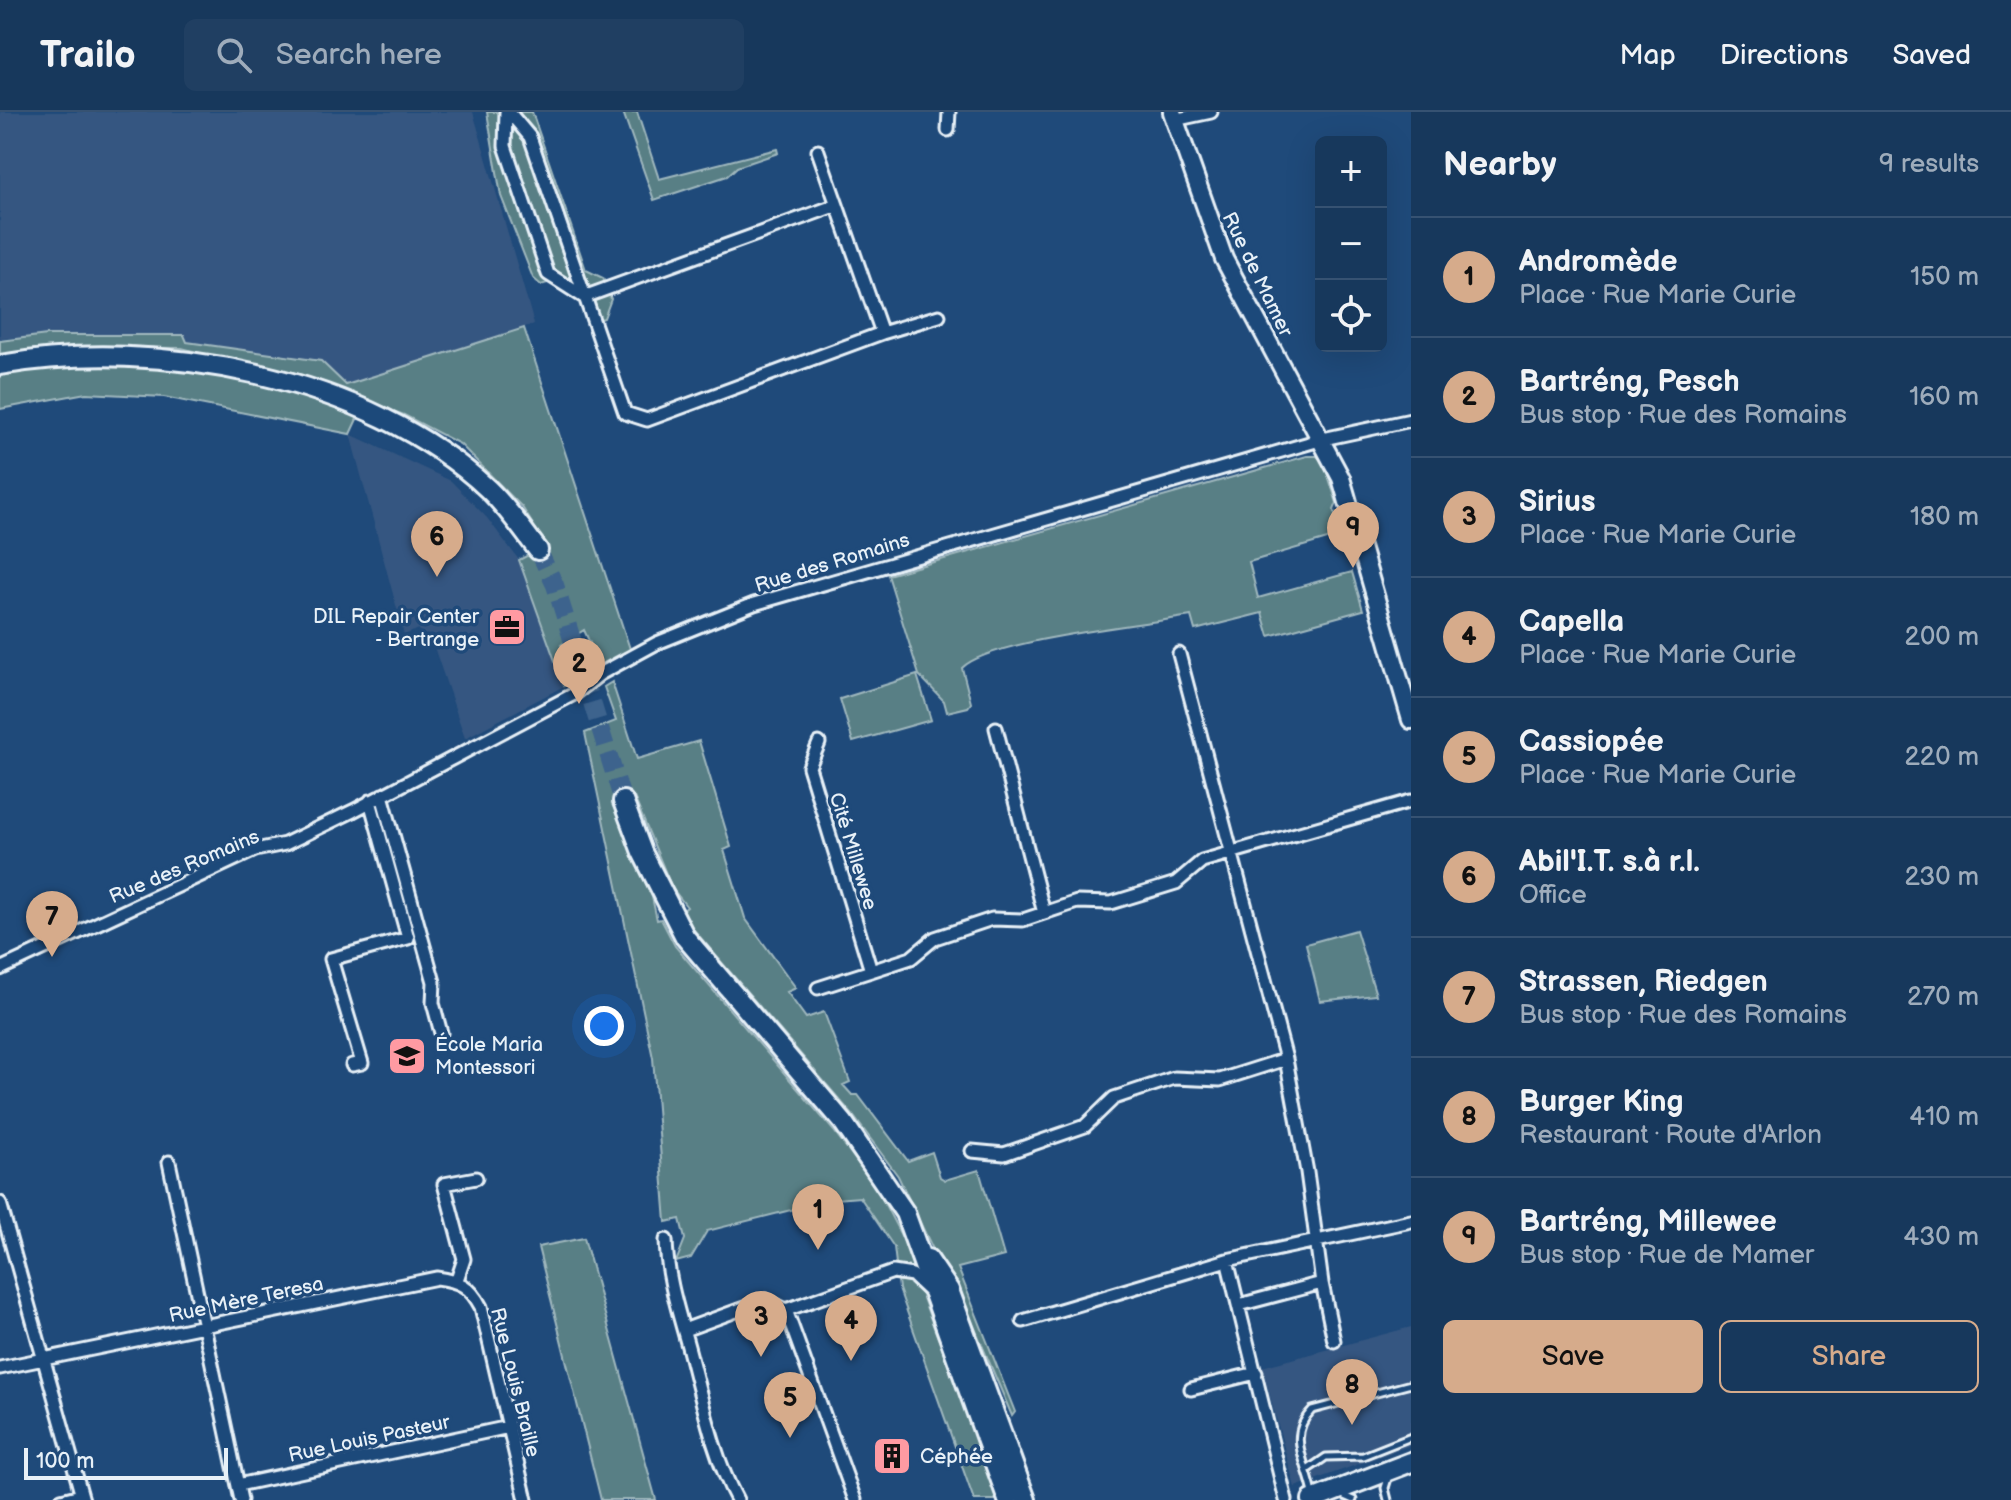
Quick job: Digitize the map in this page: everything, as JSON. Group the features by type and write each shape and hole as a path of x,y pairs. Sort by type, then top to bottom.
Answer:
{"main road":[{"path":"0,365 68,356 144,357 219,366 295,384 344,403 427,444 487,488 538,550"},
{"path":"623,801 642,852 685,937 866,1152 905,1213 1008,1500"},
{"path":"918,1243 949,1290 1026,1500"},
{"path":"1313,1500 1411,1462"}],"street":[{"path":"508,112 530,137 625,413 636,419 647,420 882,333 939,316"},
{"path":"508,112 505,146 548,274 554,281 584,297 837,205"},
{"path":"948,130 949,112"},
{"path":"1173,116 1211,112"},
{"name":"Rue de Mamer","path":"1173,116 1224,259 1323,439 1359,534 1411,720"},
{"path":"818,151 882,333"},
{"name":"Rue des Romains","path":"0,969 255,850 285,844 576,693 600,674 657,643 754,604 1323,439 1411,420"},
{"path":"1179,654 1286,1059 1334,1341"},
{"path":"996,728 1044,913"},
{"name":"Cité Millewee","path":"819,743 809,767 871,971"},
{"path":"382,795 434,982 433,1003 441,1033"},
{"path":"352,1065 362,1063 331,959 408,938 370,801"},
{"path":"818,988 911,958 935,938 992,919 1023,920 1077,902 1111,903 1176,883 1202,861 1411,801"},
{"path":"972,1151 1004,1154 1085,1126 1114,1098 1174,1078 1220,1080 1286,1059"},
{"path":"169,1162 201,1326 241,1500"},
{"path":"457,1280 464,1259 444,1184 476,1178"},
{"path":"0,1203 57,1416 65,1427 82,1497 61,1500"},
{"path":"1023,1321 1227,1260 1411,1221"},
{"path":"666,1240 667,1269 726,1478 737,1500"},
{"path":"1227,1260 1286,1500"},
{"path":"786,1310 893,1272 912,1275 933,1295"},
{"name":"Rue Mère Teresa","path":"0,1368 437,1278 457,1280"},
{"name":"Rue Louis Braille","path":"457,1280 469,1288 481,1307 526,1500"},
{"path":"1239,1305 1322,1283"},
{"path":"684,1330 766,1300 786,1310 855,1500"},
{"path":"1191,1389 1256,1373"},
{"name":"Rue Louis Pasteur","path":"238,1485 509,1427"}],"lane":[{"path":"1313,1500 1296,1434 1312,1410 1411,1384"},
{"path":"1307,1470 1326,1457 1363,1456 1411,1437"},
{"path":"1388,1500 1385,1488 1390,1470"},
{"path":"1334,1492 1353,1500"}],"shaded area":[{"path":"0,112 473,112 534,324 346,385 320,361 187,342 184,335 47,335 0,339"},
{"path":"350,434 451,481 487,518 519,560 564,686 465,738 432,641 424,643 419,629 404,635"},
{"path":"1411,1327 1411,1445 1295,1487 1262,1367"}],"green space":[{"path":"487,112 532,112 586,270 603,278 611,299 604,318 593,322 584,297 554,281 541,285 533,278 501,196"},
{"path":"623,112 637,112 659,179 777,149 778,153 737,167 727,176 654,200"},
{"path":"524,328 630,649 600,665 584,630 561,645 571,681 564,686 519,560 538,550 542,539 522,507 460,444 404,415 330,388 182,348 69,347 0,354 0,341 47,335 184,335 187,342 321,361 346,385"},
{"path":"143,365 207,371 284,390 358,417 350,434 164,397 86,393 0,409 0,375 62,366"},
{"path":"1307,456 1317,456 1324,463 1337,503 1334,510 1341,535 1249,562 1258,598 1352,572 1363,610 1269,636 1262,613 1195,630 1191,616 1034,641 978,658 962,668 971,703 968,707 947,712 944,701 919,675 888,575"},
{"path":"917,675 931,720 853,742 840,699"},
{"path":"612,682 637,759 699,741 731,847 724,850 745,918 796,988 787,992 806,1018 824,1012 850,1082 843,1085 852,1095 858,1095 908,1161 932,1152 940,1177 945,1180 979,1170 1004,1256 958,1268 1015,1412 1012,1416 971,1319 939,1262 898,1176 852,1114 694,930 682,911 687,907 672,888 634,797 612,804 652,897 657,920 661,919 675,946 834,1131 877,1189 907,1247 921,1293 999,1500 974,1500 899,1289 894,1247 860,1197 835,1199 707,1231 691,1258 676,1262 685,1239 680,1219 666,1222 653,1058 585,733 616,721 604,687"},
{"path":"1356,930 1376,995 1320,1001 1306,944"},
{"path":"584,1238 656,1500 601,1500 538,1247"}],"tunnel":[{"path":"538,550 555,585 623,801"}],"place":[{"name":"Bartréng, Millewee","path":"1353,568"},
{"name":"Abil'I.T. s.à r.l.","path":"437,577"},
{"name":"DIL Repair Center - Bertrange","path":"507,627"},
{"name":"Bartréng, Pesch","path":"579,704"},
{"name":"Strassen, Riedgen","path":"52,957"},
{"name":"École Maria Montessori","path":"407,1056"},
{"name":"Andromède","path":"818,1250"},
{"name":"Sirius","path":"761,1357"},
{"name":"Capella","path":"851,1361"},
{"name":"Burger King","path":"1352,1425"},
{"name":"Cassiopée","path":"790,1438"},
{"name":"Céphée","path":"892,1456"}]}
